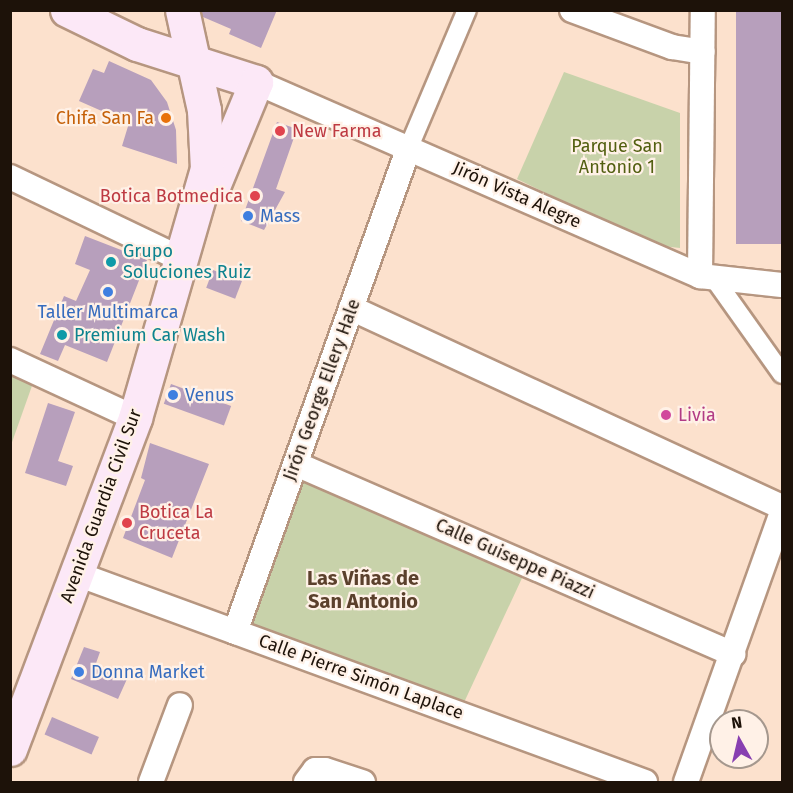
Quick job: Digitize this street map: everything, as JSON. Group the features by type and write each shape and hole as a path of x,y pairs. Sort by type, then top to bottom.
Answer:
{"main road":[{"path":"66,10 194,64 256,82"},
{"name":"Avenida Guardia Civil Sur","path":"10,749 135,418 183,260 207,169 208,141 182,10"},
{"name":"Avenida Guardia Civil Sur","path":"183,260 256,82"}],"street":[{"path":"409,147 467,10"},
{"path":"703,10 708,278 783,374"},
{"path":"576,11 672,47 703,52"},
{"name":"Jirón Vista Alegre","path":"256,82 708,278 783,285"},
{"name":"Jirón George Ellery Hale","path":"235,632 409,147"},
{"path":"10,177 183,260"},
{"path":"351,308 783,507"},
{"path":"10,360 135,418"},
{"name":"Calle Guiseppe Piazzi","path":"296,464 733,654"},
{"path":"686,783 783,512"},
{"name":"Calle Pierre Simón Laplace","path":"76,573 645,783"},
{"path":"151,783 180,705"},
{"path":"306,783 315,770 325,770 363,783"}],"green space":[{"name":"Parque San Antonio 1","path":"564,72 680,113 680,248 653,245 517,179"},
{"path":"11,372 33,383 11,445"},
{"path":"304,473 523,575 456,720 236,618"}],"building":[{"path":"201,10 277,10 261,48 229,34 231,29 203,17"},
{"path":"736,10 782,10 782,244 736,244"},
{"path":"109,61 151,80 167,102 176,130 177,164 122,146 129,123 79,101 93,69 104,73"},
{"path":"277,122 297,129 276,189 285,192 264,230 241,221"},
{"path":"85,236 147,260 107,362 65,345 58,361 40,354 64,296 76,301 90,270 75,264"},
{"path":"213,270 242,281 235,299 206,288"},
{"path":"171,384 231,406 224,426 164,404"},
{"path":"48,403 75,412 58,461 73,466 66,486 25,473"},
{"path":"150,443 209,464 172,558 123,538 145,480 141,478"},
{"path":"84,647 100,652 95,666 127,679 118,699 71,679"},
{"path":"52,717 99,737 92,754 45,734"}],"place":[{"name":"Chifa San Fa","path":"166,118"},
{"name":"New Farma","path":"280,131"},
{"name":"Botica Botmedica","path":"255,196"},
{"name":"Mass","path":"248,216"},
{"name":"Grupo Soluciones Ruiz","path":"111,262"},
{"name":"Taller Multimarca","path":"108,292"},
{"name":"Premium Car Wash","path":"62,335"},
{"name":"Venus","path":"173,395"},
{"name":"Livia","path":"666,415"},
{"name":"Botica La Cruceta","path":"127,523"},
{"name":"Donna Market","path":"79,672"}],"district":[{"name":"Las Viñas de San Antonio","path":"363,590"}]}
